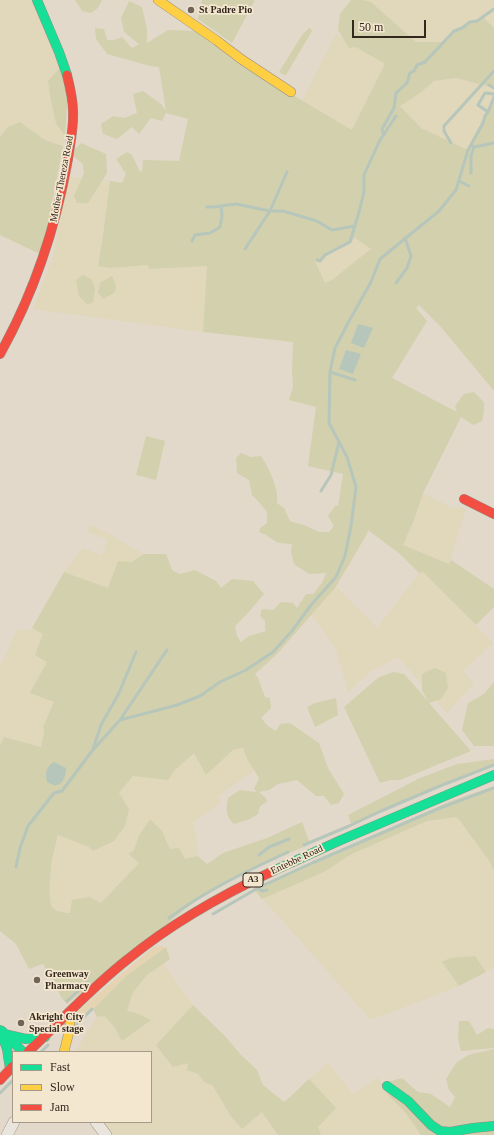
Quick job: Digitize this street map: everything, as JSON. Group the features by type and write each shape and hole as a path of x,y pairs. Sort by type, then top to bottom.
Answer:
{"street":[{"name":"Mother Thereza Road","path":"0,354 13,331 40,265 54,221 65,176 74,119 72,99 64,68 37,0"},
{"path":"158,0 241,59 291,92"},
{"path":"464,499 494,514"},
{"name":"Entebbe Road","path":"45,1037 70,1011 127,959 214,900 290,862 494,775"},
{"path":"64,1051 68,1039 70,1011"},
{"path":"1,1031 26,1039 45,1037"},
{"path":"1,1031 22,1051"},
{"path":"0,1080 12,1068 8,1047 1,1031"},
{"name":"A3","path":"29,1051 45,1037"},
{"path":"386,1086 414,1106 430,1124 444,1132 494,1126"},
{"path":"7,1135 13,1123"},
{"path":"97,1123 106,1135"}],"shaded area":[{"path":"0,0 33,0 60,68 65,136 63,146 45,140 20,122 0,137"},
{"path":"75,0 102,0 98,8 91,13 82,11"},
{"path":"202,0 255,0 232,43 198,19"},
{"path":"351,0 371,2 416,42 442,42 454,31 483,17 494,28 494,88 456,78 434,81 420,93 400,106 421,128 468,150 494,96 494,391 440,326 419,305 416,308 427,321 392,378 457,412 455,406 464,394 474,392 484,402 482,421 473,425 461,417 423,493 414,520 403,545 449,564 451,560 494,589 494,607 476,625 423,572 419,573 400,554 368,530 335,588 277,654 255,674 265,697 270,698 271,708 261,718 268,726 276,731 280,724 290,723 319,743 328,768 344,794 339,803 331,805 324,796 316,796 297,780 278,784 269,790 259,792 266,798 267,802 260,806 258,814 250,819 234,824 229,818 227,812 228,798 240,790 257,792 254,789 259,778 247,759 243,748 233,750 206,775 194,753 174,771 168,780 133,776 119,793 129,809 125,826 114,841 93,851 89,847 58,835 52,859 50,885 50,899 53,908 61,912 70,913 72,900 89,897 101,903 139,863 129,854 134,850 139,836 150,819 162,831 170,849 179,848 185,859 198,856 207,864 223,853 267,838 302,822 310,844 233,878 203,895 67,1004 61,997 43,964 29,969 16,944 0,931 0,746 4,737 41,747 44,732 43,727 54,702 30,693 47,662 35,655 43,634 32,628 64,572 108,588 118,561 132,562 144,554 166,554 172,570 180,574 195,570 216,581 221,588 232,579 253,581 264,594 235,626 237,636 241,642 249,636 266,631 265,621 260,616 262,609 273,610 281,602 293,603 297,608 306,594 313,594 322,583 326,573 309,574 294,564 291,552 292,544 278,543 259,532 260,528 267,523 267,512 252,495 249,480 237,473 236,458 241,453 251,457 261,456 275,485 277,503 284,508 290,521 304,525 319,532 329,532 334,526 328,516 335,506 338,506 343,474 308,466 316,407 289,400 293,387 293,342 203,332 207,266 149,269 148,265 110,268 98,266 110,181 122,183 126,174 116,159 127,152 132,155 140,172 142,171 143,160 179,161 188,119 166,113 162,121 151,118 139,134 132,127 117,139 103,134 101,124 113,116 124,118 137,113 133,94 143,91 161,104 166,111 159,67 150,66 107,54 96,39 95,28 104,29 107,40 114,40 122,37 132,48 139,44 124,32 121,18 129,1 142,7 147,29 147,43 168,30 198,31 232,59 352,130 385,64 356,47 349,48 338,30 340,14","holes":["355,238 371,249 333,279 325,283 314,259 320,261 328,254"]},
{"path":"363,0 494,0 494,28 482,17 477,21 470,22 462,28 454,31 442,42 416,42 371,2"},
{"path":"309,28 312,31 286,75 279,72 302,35"},
{"path":"336,34 342,38 349,48 356,47 385,64 352,130 302,101"},
{"path":"60,68 68,94 65,136 56,123 48,81"},
{"path":"456,78 494,88 494,96 468,150 421,128 400,106 420,93 434,81"},
{"path":"20,122 45,140 63,146 42,255 0,235 0,137 8,127"},
{"path":"81,143 106,154 107,173 88,203 77,203 74,196 84,173 83,164 73,156 75,149"},
{"path":"68,177 110,181 98,266 110,268 148,265 149,269 207,266 203,332 33,309 53,256"},
{"path":"355,238 372,249 325,284 313,258 320,261 325,255"},
{"path":"83,275 92,280 95,288 93,303 87,304 79,296 76,280"},
{"path":"112,276 116,285 115,292 104,299 98,293 100,283"},
{"path":"358,324 373,328 364,348 351,343"},
{"path":"346,350 361,354 353,374 339,369"},
{"path":"146,436 165,441 156,480 136,475"},
{"path":"423,493 452,508 466,508 449,564 403,546"},
{"path":"89,525 104,531 144,554 132,562 109,588 64,572 83,548 102,555 107,539 87,532"},
{"path":"423,572 493,643 463,671 474,683 447,713 398,657 370,672 348,692 336,650 311,615 336,587 377,628 419,573"},
{"path":"32,628 43,634 41,640 47,662 54,702 43,727 44,732 41,747 5,737 0,746 0,667 17,630 28,630"},
{"path":"435,668 446,673 448,688 441,699 429,703 471,751 400,780 390,780 380,783 344,707 379,677 394,672 404,674 428,701 422,690 422,674"},
{"path":"494,682 494,746 474,746 462,730 468,703 484,694"},
{"path":"336,698 338,715 315,727 307,707 315,703"},
{"path":"244,748 247,759 254,771 218,796 221,802 193,823 196,831 198,856 185,859 170,849 162,831 139,836 134,850 139,863 101,903 71,913 63,913 53,908 50,901 50,881 52,859 59,835 89,847 119,793 133,776 168,780 174,771 194,753 206,774 233,750"},
{"path":"494,759 494,764 351,824 348,815 420,778 457,764"},
{"path":"54,762 66,768 62,782 56,785 47,782 46,778 46,773 49,766"},
{"path":"494,786 494,871 488,859 457,817 427,821 352,854 324,872 262,899 253,888 451,801"},
{"path":"457,817 488,859 494,871 494,968 486,972 475,956 442,963 459,986 390,1013 370,1019 262,898 324,872 352,854 427,821"},
{"path":"166,947 170,959 147,975 132,994 127,1011 136,1013 151,1020 122,1041 115,1028 105,1016 97,1017 93,1009 127,975"},
{"path":"475,956 486,972 459,986 442,962 450,958"},
{"path":"163,963 193,1005 156,1045 188,1063 187,1070 198,1074 204,1082 213,1086 230,1115 242,1129 262,1112 278,1135 109,1135 99,1123 152,1123 152,1051 76,1051 97,1017 105,1015 122,1040 136,1013 126,1011 132,994 147,975"},
{"path":"193,1005 257,1070 263,1085 284,1102 309,1079 336,1108 318,1127 321,1135 278,1135 262,1112 242,1129 230,1115 213,1086 204,1082 198,1074 187,1070 188,1063 173,1067 156,1045"},
{"path":"459,1021 469,1021 477,1035 488,1028 494,1029 494,1048 461,1051 458,1039"},
{"path":"494,1049 494,1135 421,1135 405,1112 389,1096 381,1084 402,1078 418,1092 431,1094 450,1107 455,1097 449,1090 446,1079 456,1063 468,1055"},
{"path":"328,1063 353,1094 378,1077 389,1096 406,1112 421,1135 321,1135 318,1127 309,1079"}],"sand":[{"path":"155,946 166,947 127,975 75,1028 74,1014"}],"waterway":[{"path":"384,135 382,129 394,108 396,93 407,83 410,73 414,71 417,65 425,62 454,31 462,28 470,22 477,21 494,9"},
{"path":"451,143 444,131 444,126 494,71"},
{"path":"489,85 494,88"},
{"path":"488,112 478,105 485,93 494,94"},
{"path":"120,720 177,705 200,696 220,682 246,670 273,652 336,577 345,556 351,526 356,487 347,457 329,423 330,372 335,348 371,282 380,259 439,211 456,190 468,150 483,123 494,97"},
{"path":"317,260 320,261 325,255 350,242 364,192 364,175 380,140 396,116"},
{"path":"474,147 494,143"},
{"path":"471,145 474,147 471,156 471,173"},
{"path":"245,249 270,211 287,172"},
{"path":"459,181 469,186"},
{"path":"207,207 236,204 270,211 283,211 317,221 332,230 355,226"},
{"path":"192,241 195,235 210,233 220,227 222,216 221,206"},
{"path":"396,283 407,268 411,256 405,238"},
{"path":"330,372 355,380"},
{"path":"321,491 331,475 339,442"},
{"path":"16,867 20,848 28,826 54,793 62,791 92,751 120,720 167,650"},
{"path":"93,749 101,725 119,693 136,652"},
{"path":"304,845 440,786 494,765"},
{"path":"258,888 440,808 494,788"},
{"path":"259,855 269,847 289,839"},
{"path":"169,918 212,890 288,852"},
{"path":"213,914 258,888 262,891 267,890"},
{"path":"67,1001 88,982"},
{"path":"75,1026 92,1009"},
{"path":"42,1051 48,1045"},
{"path":"0,1093 12,1081"}],"traffic: fast":[{"path":"37,0 67,75"},
{"path":"273,871 341,840 494,775"},
{"path":"0,1030 7,1049 10,1069"},
{"path":"2,1031 22,1051"},
{"path":"4,1034 26,1039 45,1037"},
{"path":"387,1086 408,1101 431,1125 440,1131 450,1132 494,1126"}],"traffic: slow":[{"path":"158,0 241,59 291,92"},
{"path":"64,1051 69,1032 71,1011"}],"traffic: jam":[{"path":"0,354 33,284 42,260 57,209 68,159 73,123 72,102 67,75"},
{"path":"464,499 494,514"},
{"path":"29,1051 102,981 162,933 198,910 273,871"},
{"path":"0,1080 12,1067"}],"place":[{"name":"St Padre Pio","path":"191,10"},
{"name":"Greenway Pharmacy","path":"37,980"},
{"name":"Akright City Special stage","path":"21,1023"}]}
